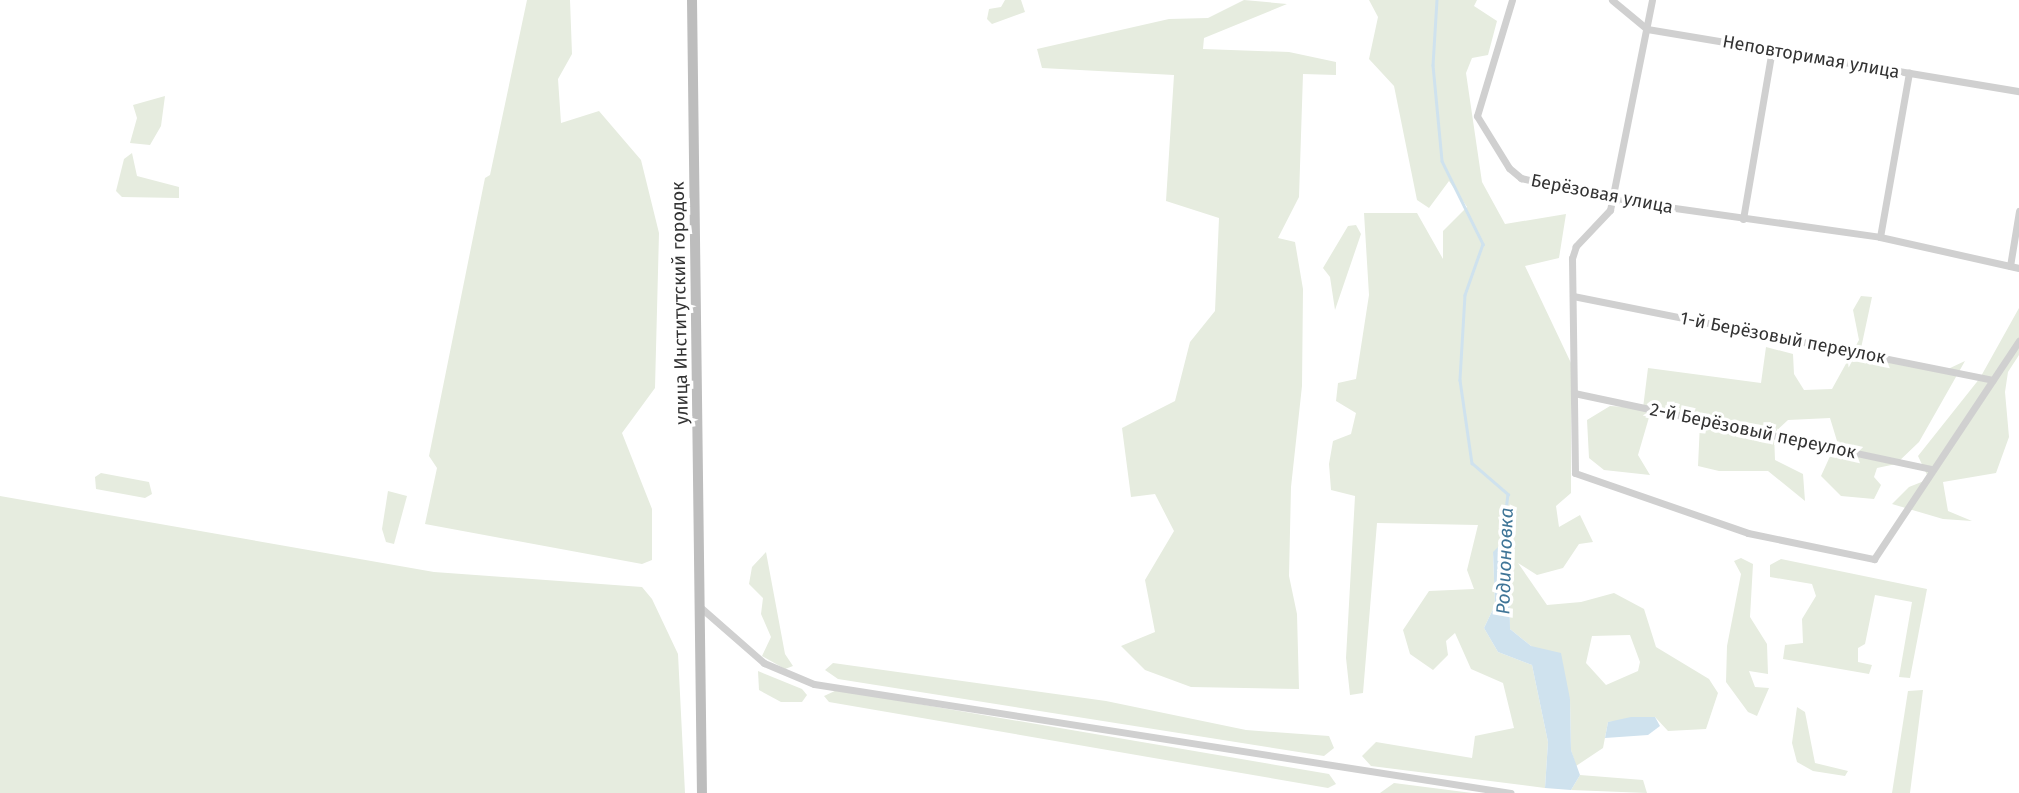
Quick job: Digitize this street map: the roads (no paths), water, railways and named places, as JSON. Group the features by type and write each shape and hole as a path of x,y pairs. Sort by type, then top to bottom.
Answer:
{"street":[{"name":"улица Институтский городок","path":"692,0 702,793"},
{"name":"Берёзовая улица","path":"1512,0 1477,116 1510,168 1521,178 1611,198 1880,237 2019,268"},
{"path":"1612,0 1647,29"},
{"path":"1652,0 1611,198 1604,218 1576,246 1573,296 1575,473 1748,533 1874,559 2019,341"},
{"name":"Неповторимая улица","path":"1647,29 2019,91"},
{"path":"1743,219 1773,50"},
{"path":"1880,237 1909,73"},
{"path":"2010,266 2019,211"},
{"name":"1-й Берёзовый переулок","path":"1573,296 1993,380"},
{"name":"2-й Берёзовый переулок","path":"1574,393 1932,469"},
{"path":"699,607 764,663 814,684 1511,793"}],"water":[{"path":"1502,543 1509,555 1510,629 1531,646 1561,653 1570,699 1571,750 1580,775 1571,790 1545,788 1548,742 1532,665 1498,652 1484,628 1495,605 1493,552"},
{"path":"1631,717 1655,717 1660,726 1648,735 1605,738 1608,722"}],"waterway":[{"name":"Родионовка","path":"1437,0 1433,65 1442,161 1483,244 1465,295 1460,380 1472,463 1508,494 1502,543"}]}
